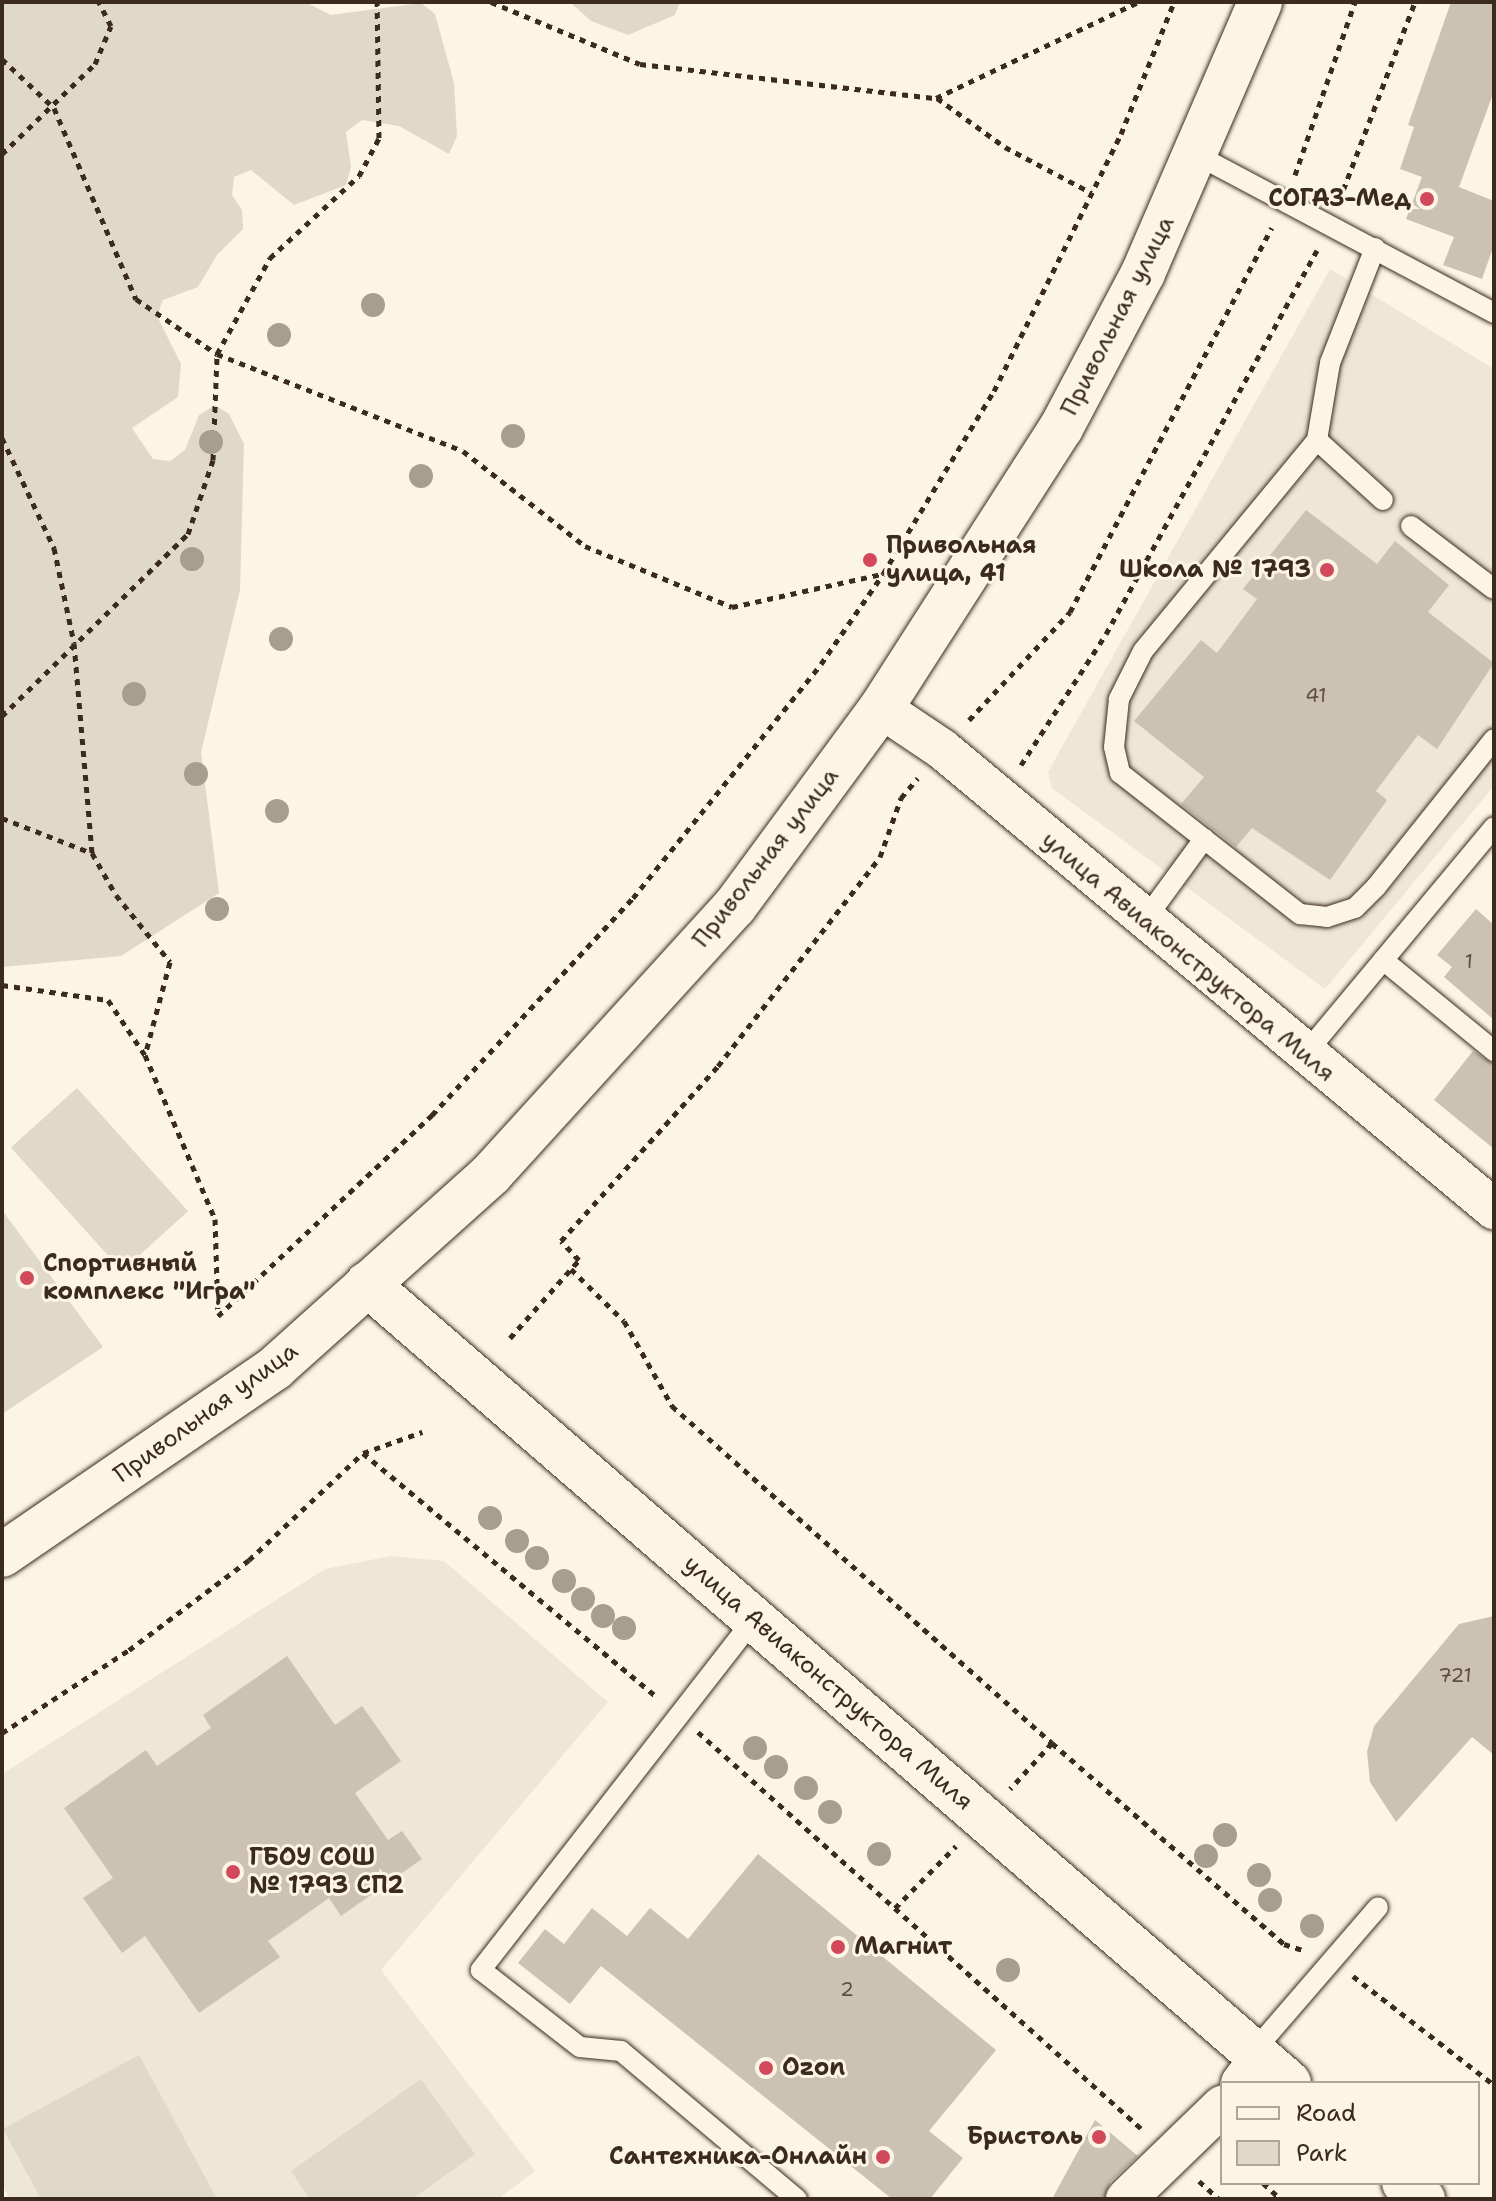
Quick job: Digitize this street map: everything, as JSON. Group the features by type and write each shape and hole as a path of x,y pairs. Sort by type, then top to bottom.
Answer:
{"main road":[{"name":"Привольная улица","path":"2,1555 275,1368 491,1174 735,906 881,708 1061,428 1143,273 1197,155 1260,2"},
{"name":"улица Авиаконструктора Миля","path":"367,1284 984,1818 1261,2069"},
{"path":"1406,2185 1423,2199"}],"street":[{"name":"улица Авиаконструктора Миля","path":"881,708 942,749 1144,921 1494,1209"},
{"path":"1126,2199 1169,2152 1203,2130 1220,2109"}],"lane":[{"path":"1197,155 1494,313"},
{"path":"1375,248 1330,363 1317,440 1143,651 1119,699 1114,747 1120,773 1300,914 1327,917 1355,908 1494,739"},
{"path":"1317,440 1383,500"},
{"path":"1411,526 1494,589"},
{"path":"1305,1054 1494,827"},
{"path":"1144,921 1204,839"},
{"path":"1383,960 1494,1051"},
{"path":"754,1619 681,1717 481,1970 580,2047 621,2051 797,2199"},
{"path":"1261,2069 1332,1958 1378,1907"}],"path":[{"path":"2,154 54,108 95,64 111,26 99,2"},
{"path":"2,716 188,534 213,460 217,354 270,258 359,176 379,138 377,2"},
{"path":"491,2 640,64 936,98 1005,147 1092,193"},
{"path":"936,98 1138,2"},
{"path":"2,985 108,1000 145,1055 215,1219 218,1316 432,1115 633,898 821,664 883,574 994,391 1092,193 1174,2"},
{"path":"965,725 1070,612 1286,202 1355,2"},
{"path":"999,800 1106,634 1331,224 1415,2"},
{"path":"2,59 54,108 136,299 217,354 463,451 585,546 732,607 883,574"},
{"path":"2,438 54,548 74,643 92,853 116,895 170,962 145,1055"},
{"path":"510,1338 579,1260 561,1241 718,1066 870,869 901,798 922,774"},
{"path":"2,818 92,853"},
{"path":"571,1269 624,1321 672,1406 1052,1743 1284,1944 1332,1958 1494,2085"},
{"path":"2,1733 129,1650 249,1560 363,1453 422,1432"},
{"path":"363,1453 681,1717 1219,2199"},
{"path":"895,1908 984,1818 1052,1743"},
{"path":"1265,2185 1281,2199"}],"shaded area":[{"name":"Школа № 1793","path":"1330,269 1494,369 1494,786 1325,989 1052,788 1048,772"},
{"name":"ГБОУ СОШ № 1793 СП2","path":"391,1556 444,1561 608,1702 381,1970 535,2171 498,2199 10,2199 2,2185 2,1774 325,1569"}],"green space":[{"path":"2,2 305,2 331,15 421,3 435,14 454,83 457,136 449,154 399,126 362,120 346,132 351,167 346,185 294,205 251,170 234,177 232,195 242,210 243,229 217,255 198,287 163,300 157,316 181,364 178,397 132,428 153,459 170,461 185,450 199,415 215,405 229,414 244,444 240,590 201,752 219,893 121,956 2,967"},
{"path":"570,2 680,2 675,15 628,35 591,21"},
{"path":"77,1088 188,1211 122,1271 11,1148"},
{"name":"Спортивный комплекс \"Игра\"","path":"2,1210 103,1347 2,1414"},
{"path":"139,2055 217,2199 41,2199 3,2129"},
{"path":"421,2079 475,2154 412,2199 310,2199 291,2171"}],"building":[{"path":"1451,2 1494,2 1494,91 1459,187 1494,201 1494,245 1482,279 1443,265 1454,237 1406,219 1422,177 1400,169 1414,127 1408,125"},
{"path":"1306,510 1377,564 1395,541 1449,585 1428,612 1494,663 1437,749 1418,735 1376,791 1387,800 1330,880 1252,828 1236,847 1181,804 1204,777 1134,721 1201,640 1217,653 1257,599 1243,589"},
{"path":"1476,909 1494,925 1494,1020 1444,977 1452,967 1437,955"},
{"path":"1473,1051 1494,1064 1494,1149 1434,1100"},
{"path":"1494,1616 1494,1755 1472,1737 1396,1822 1370,1782 1367,1752 1374,1726 1459,1624"},
{"path":"287,1656 335,1725 362,1706 401,1761 355,1793 388,1840 402,1831 422,1859 341,1916 329,1898 268,1941 280,1957 199,2013 145,1936 122,1953 83,1898 113,1878 64,1808 146,1750 157,1766 211,1728 203,1715"},
{"path":"758,1854 996,2050 929,2131 963,2158 930,2199 892,2199 601,1966 570,2004 518,1963 545,1929 564,1944 592,1908 627,1936 650,1908 688,1939"},
{"path":"1095,2120 1138,2156 1110,2182 1104,2199 1052,2199"}],"place":[{"name":"СОГАЗ-Мед","path":"1427,199"},
{"name":"Привольная улица, 41","path":"870,560"},
{"name":"Школа № 1793","path":"1327,570"},
{"name":"Спортивный комплекс \"Игра\"","path":"27,1278"},
{"name":"ГБОУ СОШ № 1793 СП2","path":"233,1872"},
{"name":"Магнит","path":"838,1947"},
{"name":"Ozon","path":"766,2068"},
{"name":"Бристоль","path":"1099,2137"},
{"name":"Сантехника-Онлайн","path":"883,2157"}]}
